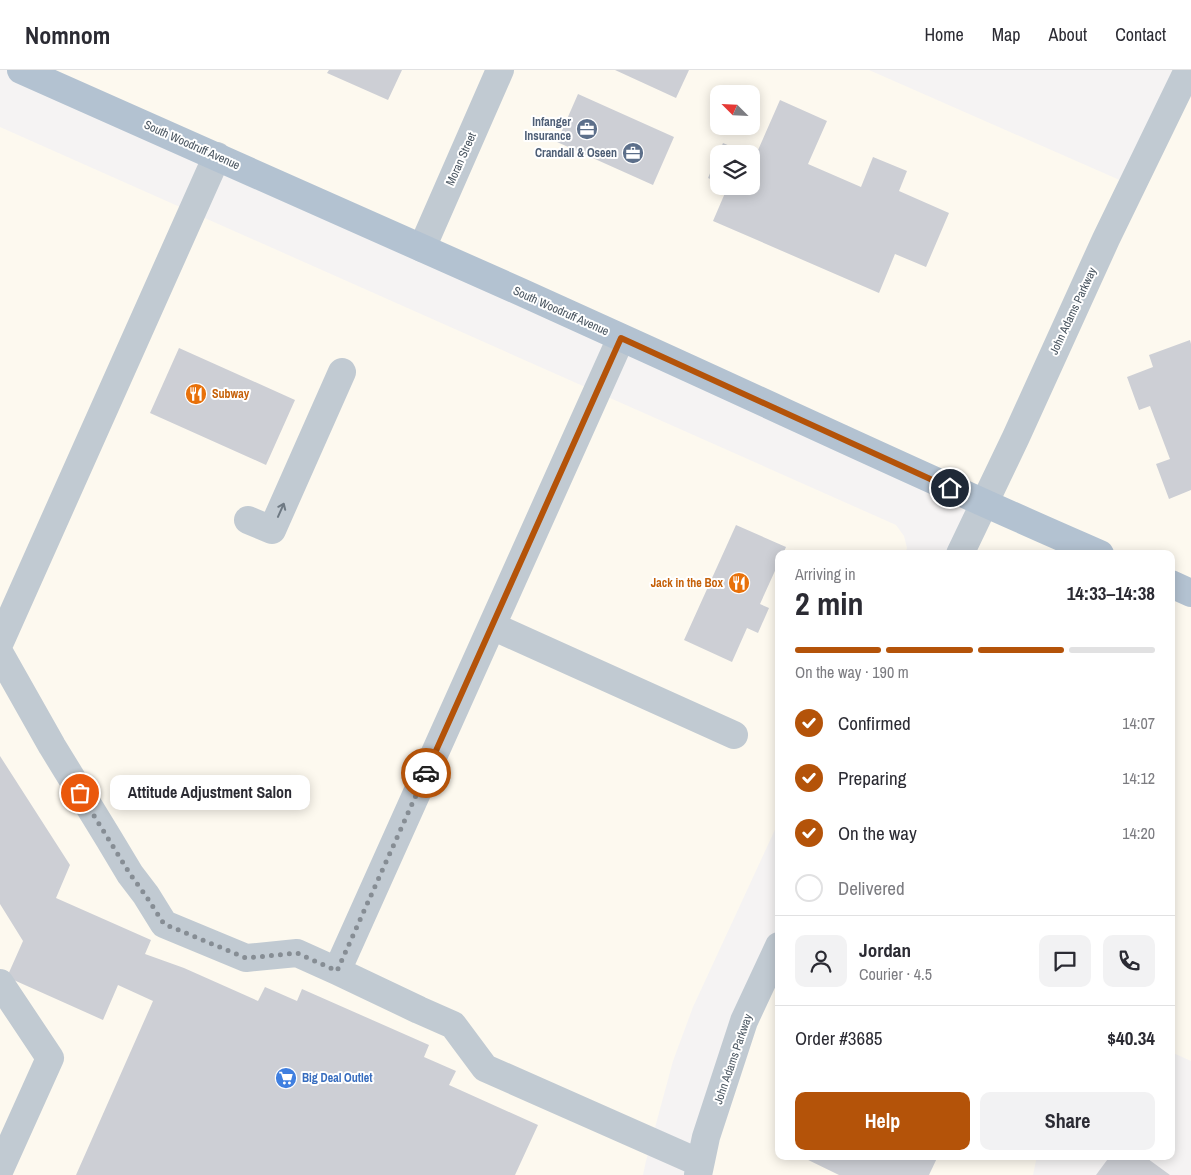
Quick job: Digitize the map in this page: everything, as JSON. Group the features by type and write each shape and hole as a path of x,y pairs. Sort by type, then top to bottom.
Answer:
{"main road":[{"name":"South Woodruff Avenue","path":"21,70 422,248 983,504 1091,550"},
{"path":"1175,586 1191,593"}],"street":[{"name":"Moran Street","path":"422,248 500,70"},
{"name":"John Adams Parkway","path":"962,550 1016,437 1106,239 1188,70"},
{"path":"0,642 217,156"},
{"path":"337,971 621,338"},
{"path":"248,520 272,530 342,372"},
{"path":"492,626 734,735"},
{"path":"0,654 98,822 164,924 246,958 297,953 337,971 453,1025 485,1068 699,1169"},
{"name":"John Adams Parkway","path":"699,1169 706,1137 744,1021 775,955"},
{"path":"0,983 50,1058 0,1169"}],"shaded area":[{"path":"21,70 869,70 1131,185 1191,70 1191,593 1175,586 1175,550 962,550 983,504"},
{"path":"0,127 896,525 904,536 906,550 775,550 775,830 693,1007 673,1061 643,1175 0,1175"},
{"path":"1175,587 1191,594 1191,1061 1175,1054"},
{"path":"775,957 775,1160 1036,1160 1033,1175 698,1175"}],"building":[{"path":"329,70 402,70 388,100 327,73"},
{"path":"615,70 689,70 676,98"},
{"path":"578,94 674,137 653,185 557,142"},
{"path":"780,100 827,121 808,164 861,187 873,157 907,171 899,191 949,213 926,267 895,254 879,293 713,221 724,195 760,195 760,146"},
{"path":"1190,340 1191,490 1169,499 1156,464 1170,459 1150,406 1139,410 1127,377 1153,367 1149,355"},
{"path":"179,348 295,400 266,465 150,413"},
{"name":"Jack in the Box","path":"736,525 786,547 785,550 775,550 775,571 760,604 769,608 758,633 747,628 732,662 684,640"},
{"name":"Big Deal Outlet","path":"0,756 70,865 56,898 151,940 145,954 184,968 258,1001 265,987 297,1001 302,989 429,1045 424,1057 456,1071 449,1085 538,1125 515,1175 76,1175 153,1001 118,985 103,1020 7,977 23,941 0,904"},
{"path":"808,1160 936,1160 929,1175 839,1175"},
{"path":"1107,1160 1149,1160 1170,1175 1096,1175"}],"way so far":[{"path":"80,793 130,874 164,924 246,958 297,953 337,971 426,773"}],"place":[{"name":"Infanger Insurance","path":"587,129"},
{"name":"Crandall & Oseen","path":"633,153"},
{"name":"Subway","path":"196,394"},
{"name":"Jack in the Box","path":"739,583"},
{"name":"Attitude Adjustment Salon","path":"80,793"},
{"name":"Big Deal Outlet","path":"286,1078"}],"route":[{"path":"426,773 621,338 950,488"}]}
